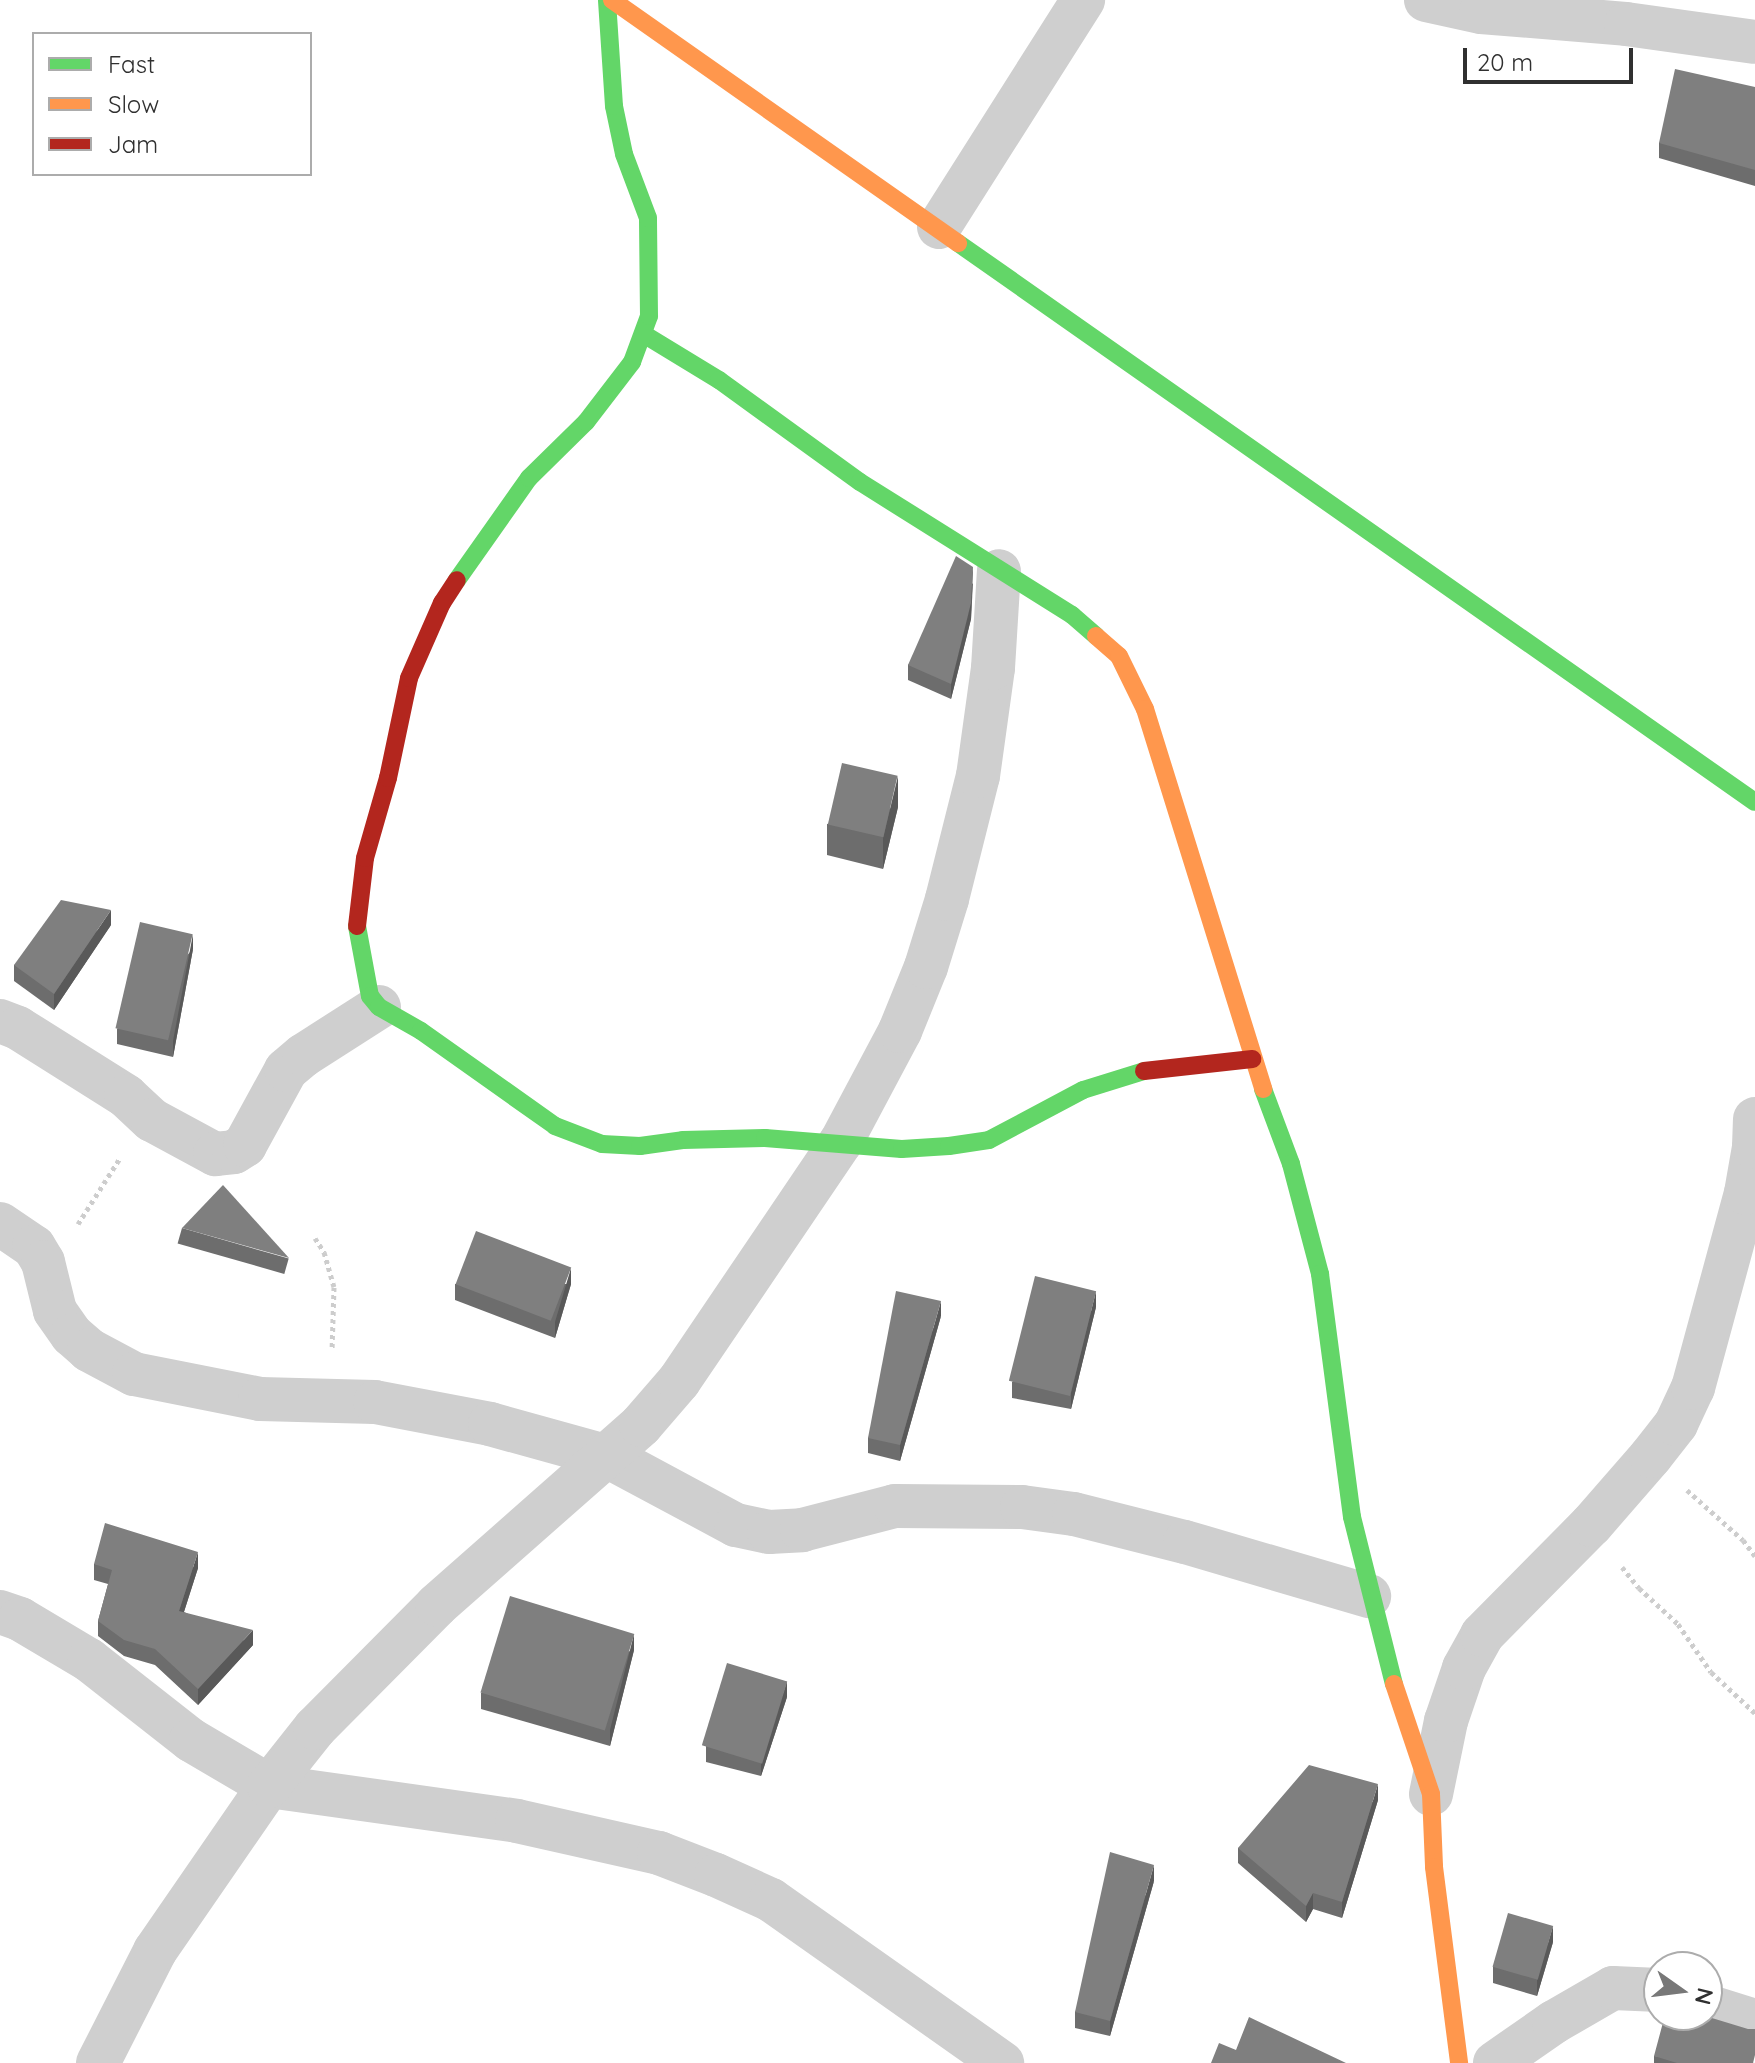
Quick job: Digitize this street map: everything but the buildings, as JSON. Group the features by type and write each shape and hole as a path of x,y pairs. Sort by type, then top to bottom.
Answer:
{"street":[{"path":"609,0 939,227 1381,542 1755,802"},
{"path":"609,0 614,106 624,154 648,218 651,259 649,316 645,335 632,362 586,422 529,478 487,534 442,603 409,678 388,778 365,858 357,927 366,989 379,1007 421,1031 555,1126 602,1144 640,1146 683,1140 765,1138 902,1149 989,1140 1083,1090 1137,1072 1252,1059"},
{"path":"939,227 1083,0"},
{"path":"1426,0 1481,12 1626,24 1755,42"},
{"path":"645,335 719,380 860,482 1072,615 1119,656 1158,747 1252,1059 1291,1164 1320,1274 1339,1434 1369,1596 1431,1794"},
{"path":"98,2063 155,1951 269,1786 315,1728 427,1615 609,1457 679,1381 841,1142 900,1031 926,967 947,899 978,776 993,668 999,571"},
{"path":"0,1021 18,1028 126,1096 152,1120 215,1154 234,1152 245,1145 286,1070 379,1007"},
{"path":"1459,2063 1434,1867 1431,1794 1446,1721 1464,1668 1482,1635 1591,1525 1676,1424 1693,1388 1746,1193 1755,1147 1755,1119"},
{"path":"0,1224 34,1247 43,1262 55,1311 72,1335 89,1350 134,1374 260,1399 375,1402 460,1417 609,1457 736,1525 769,1532 802,1530 895,1506 1022,1507 1074,1514 1185,1542 1369,1596"},
{"path":"0,1612 20,1619 89,1660 180,1732 269,1786 327,1797 462,1811 659,1853 771,1900 1002,2063"},
{"path":"1495,2063 1554,2022 1613,1988 1643,1989"},
{"path":"1723,2011 1755,2021"}],"path":[{"path":"43,1262 67,1246 137,1125 152,1120"},
{"path":"315,1238 324,1252 334,1287 332,1353 350,1381 375,1402"},
{"path":"1651,1456 1743,1540 1755,1556"},
{"path":"1591,1525 1639,1588 1678,1624 1711,1672 1755,1713"}],"traffic: fast":[{"path":"457,580 529,478 586,422 632,362 649,316 648,218 624,154 614,106 607,0"},
{"path":"958,243 1755,802"},
{"path":"645,335 719,380 860,482 1072,615 1096,636"},
{"path":"357,926 370,996 379,1007 421,1031 555,1126 602,1144 640,1146 683,1140 765,1138 902,1149 949,1146 989,1140 1083,1090 1144,1071"},
{"path":"1263,1089 1291,1164 1320,1274 1352,1517 1394,1684"}],"traffic: slow":[{"path":"612,0 958,243"},
{"path":"1096,636 1119,656 1145,709 1263,1089"},
{"path":"1394,1684 1431,1794 1434,1867 1459,2063"}],"traffic: jam":[{"path":"357,926 365,858 388,778 409,678 442,603 457,580"},
{"path":"1144,1071 1252,1059"}]}
